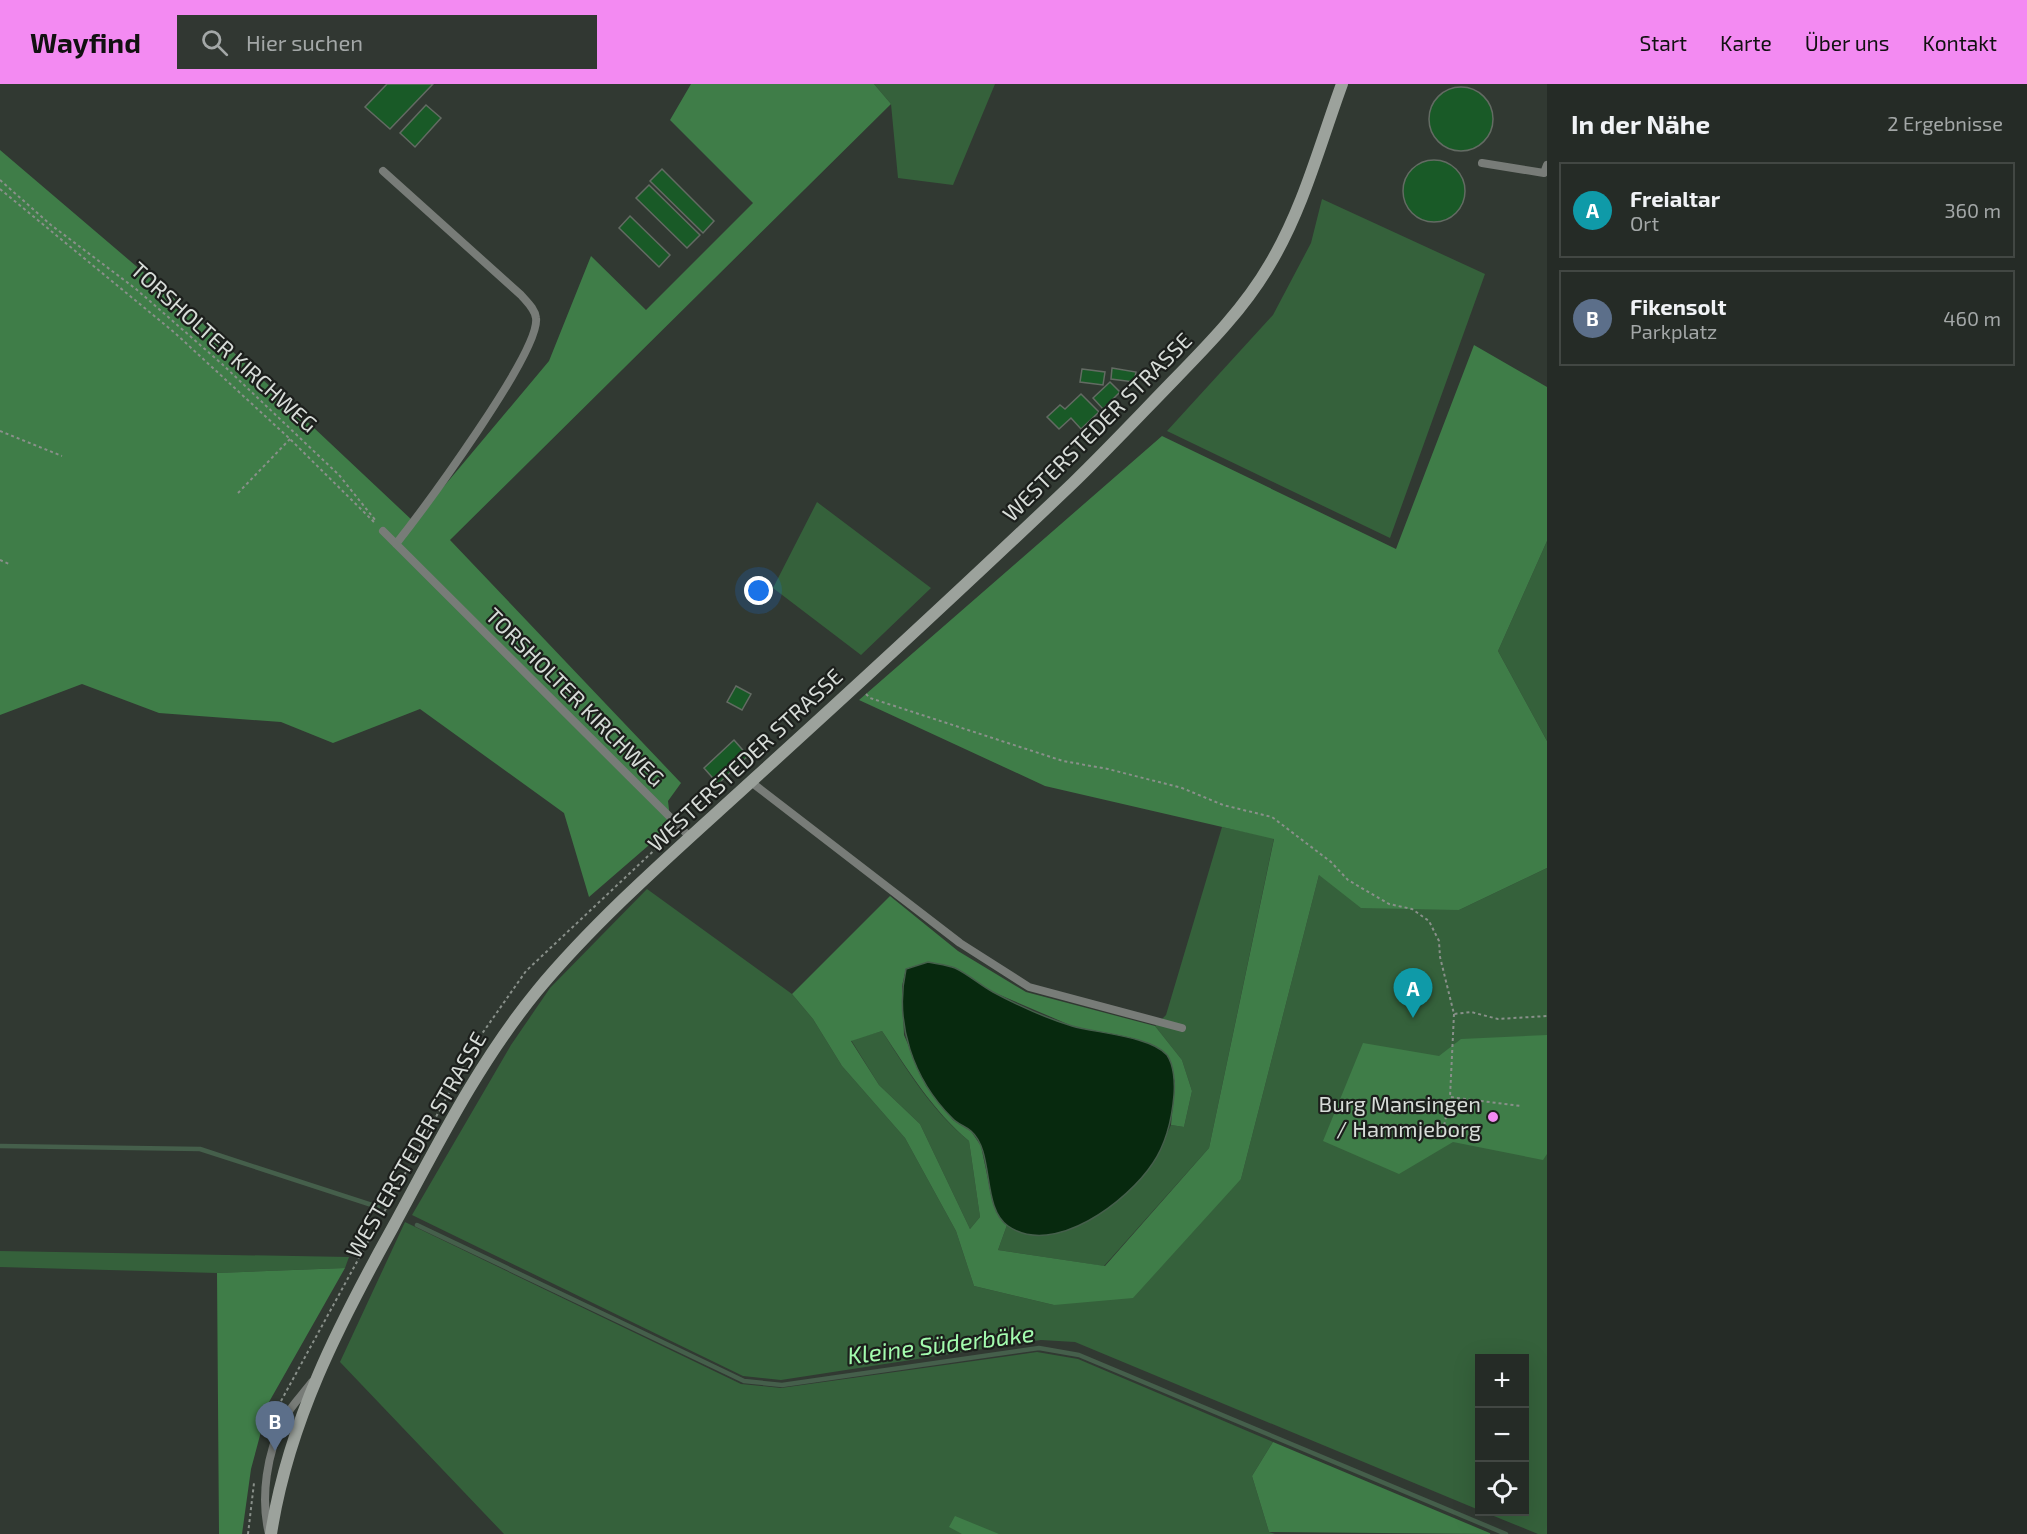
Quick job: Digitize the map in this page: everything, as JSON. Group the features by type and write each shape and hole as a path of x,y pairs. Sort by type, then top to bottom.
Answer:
{"main road":[{"name":"WESTERSTEDER STRASSE","path":"270,1534 284,1473 315,1377 346,1310 468,1090 498,1042 538,990 582,942 690,837 857,685 1096,460 1217,336 1253,290 1288,230 1342,84"}],"lane":[{"path":"1482,163 1544,173 1547,165"},
{"path":"383,171 531,305 536,319 530,345 490,412 429,502 396,544"},
{"name":"TORSHOLTER KIRCHWEG","path":"383,531 690,837"},
{"path":"751,782 960,943 1029,987 1182,1028"}],"path":[{"name":"TORSHOLTER KIRCHWEG","path":"0,180 51,225 136,289 222,364 339,475 383,531"},
{"name":"TORSHOLTER KIRCHWEG","path":"0,189 175,333 290,439 383,531"},
{"path":"0,431 62,456"},
{"path":"238,493 290,439"},
{"path":"0,560 9,564"},
{"path":"857,685 870,698 1063,761 1161,783 1224,805 1272,816 1331,862 1348,880 1389,904 1412,909 1429,921 1439,940 1440,957 1454,1014 1450,1097 1443,1131"},
{"path":"1454,1014 1472,1012 1498,1019 1547,1016"},
{"path":"1450,1097 1521,1106"}],"shaded area":[{"path":"691,84 874,84 891,104 450,540 681,783 668,801 671,826 589,897 564,813 420,709 333,743 281,722 159,713 82,684 0,715 0,150 197,318 414,522 549,361 591,256 646,310 753,203 670,120"},
{"path":"874,84 995,84 953,185 898,178 891,104"},
{"path":"1322,199 1485,274 1390,538 1167,431 1273,315 1311,243"},
{"path":"1474,345 1547,387 1547,541 1498,651 1547,741 1547,868 1459,910 1361,908 1319,875 1241,1179 1133,1298 1054,1305 974,1286 956,1231 905,1138 842,1066 813,1019 792,994 890,896 958,951 1026,992 1155,1026 1182,1060 1192,1091 1184,1127 1171,1125 1175,1081 1151,1044 1072,1026 993,992 955,968 928,962 906,969 902,986 904,1035 926,1086 953,1120 971,1131 981,1146 993,1203 1007,1225 998,1250 1105,1266 1209,1148 1274,839 1045,786 859,700 1162,436 1396,549","holes":["882,1031 911,1075 944,1117 969,1141 980,1217 970,1229 920,1124 879,1085 851,1041"]},
{"path":"817,502 931,588 861,655 773,588"},
{"path":"1547,541 1547,741 1498,651"},
{"path":"1222,827 1274,838 1209,1148 1104,1266 998,1250 1007,1225 1034,1234 1153,1164 1171,1125 1184,1127 1192,1091 1182,1060 1155,1026 1166,1015"},
{"path":"1547,868 1547,1534 1538,1534 1494,1516 1529,1516 1529,1354 1475,1354 1475,1508 1075,1342 1041,1340 781,1380 743,1376 412,1215 511,1045 550,988 647,889 792,994 813,1019 842,1066 905,1138 956,1231 974,1286 1054,1305 1241,1179 1319,875 1459,910"},
{"path":"928,962 955,968 1002,997 1052,1019 1072,1026 1149,1043 1167,1055 1173,1069 1174,1090 1172,1113 1165,1139 1158,1155 1141,1178 1108,1208 1068,1230 1047,1235 1026,1234 1008,1226 1000,1217 994,1206 983,1152 978,1140 971,1131 954,1120 938,1103 917,1068 910,1049 903,1010 906,969"},
{"path":"882,1031 911,1075 943,1117 969,1141 980,1217 970,1229 920,1124 879,1085 851,1040"},
{"path":"1547,1035 1547,1154 1543,1160 1453,1142 1399,1174 1323,1141 1363,1043 1439,1056 1461,1039"},
{"path":"405,1222 741,1384 781,1388 1037,1352 1078,1359 1273,1442 1252,1476 1269,1532 1275,1534 504,1534 340,1362"},
{"path":"0,1251 349,1257 345,1268 217,1273 0,1267"},
{"path":"345,1268 269,1402 251,1469 242,1534 219,1534 217,1273"},
{"path":"1273,1442 1492,1534 1269,1532 1252,1476"},
{"path":"955,1516 999,1534 962,1534 949,1527"}],"building":[{"path":"387,84 433,84 390,129 365,107"},
{"path":"1461,87 1479,93 1487,101 1493,119 1487,137 1479,145 1461,151 1443,145 1435,137 1429,119 1435,101 1443,93"},
{"path":"426,105 441,118 415,147 400,133"},
{"path":"1428,160 1440,160 1456,169 1463,179 1465,191 1463,203 1456,213 1440,222 1428,222 1417,217 1408,208 1403,197 1403,185 1408,174 1417,165"},
{"path":"662,169 714,221 703,233 650,181"},
{"path":"649,185 700,235 687,248 636,198"},
{"path":"630,216 670,255 659,267 619,228"},
{"path":"1112,368 1136,372 1134,382 1111,379"},
{"path":"1082,369 1105,372 1103,385 1080,382"},
{"path":"1110,382 1120,392 1103,409 1093,398"},
{"path":"1081,394 1099,412 1081,429 1071,418 1059,429 1047,417 1060,405 1065,409"},
{"path":"736,686 751,694 742,710 727,702"},
{"path":"734,740 748,756 718,784 704,768"}],"waterway":[{"name":"Kleine Süderbäke","path":"0,1146 200,1149 378,1207"},
{"name":"Kleine Süderbäke","path":"417,1225 744,1381 782,1385 1039,1348 1079,1355 1506,1534"}],"place":[{"name":"Freialtar","path":"1413,1018"},
{"name":"Burg Mansingen / Hammjeborg","path":"1493,1117"},
{"name":"Fikensolt","path":"275,1451"}]}
